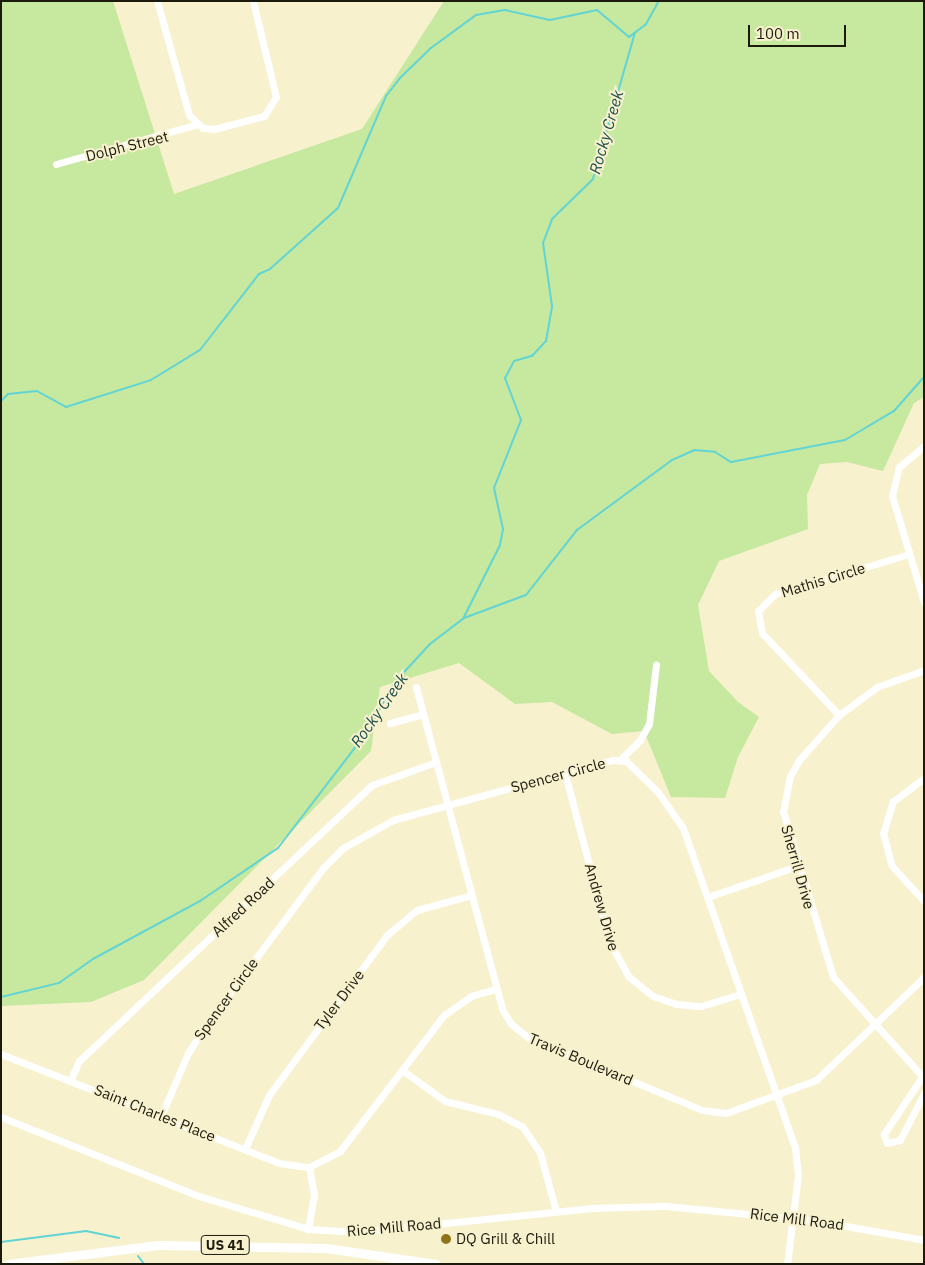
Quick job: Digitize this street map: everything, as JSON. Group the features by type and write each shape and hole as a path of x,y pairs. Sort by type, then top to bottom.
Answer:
{"main road":[{"name":"US 41","path":"8,1264 158,1245 326,1248 436,1264"}],"street":[{"path":"157,1 187,110 198,124 214,129 240,124 264,116 274,103 275,83 253,1"},
{"name":"Dolph Street","path":"56,164 198,124"},
{"path":"924,446 899,467 892,496 924,602"},
{"name":"Mathis Circle","path":"839,715 762,633 758,611 774,594 909,554"},
{"path":"620,760 640,740 649,724 656,664"},
{"name":"Sherrill Drive","path":"923,1078 874,1026 833,977 797,866 784,817 786,790 799,760 839,715 883,683 924,670"},
{"name":"Travis Boulevard","path":"416,687 496,989 506,1017 529,1038 702,1110 726,1113 777,1098 821,1077 924,978"},
{"path":"390,722 424,714"},
{"name":"Spencer Circle","path":"161,1116 188,1053 209,1021 323,868 343,848 380,825 447,805 620,760 633,766 678,817 708,897 798,1158 794,1219 786,1264"},
{"name":"Alfred Road","path":"71,1079 79,1061 372,785 436,762"},
{"name":"Andrew Drive","path":"565,774 610,943 628,976 653,996 676,1004 701,1006 741,994"},
{"path":"924,778 893,801 883,833 892,866 924,901"},
{"path":"708,897 797,866"},
{"name":"Tyler Drive","path":"245,1149 277,1083 387,935 417,910 472,895"},
{"path":"308,1229 314,1195 309,1167 340,1151 444,1014 471,996 496,989"},
{"name":"Saint Charles Place","path":"1,1054 71,1079 285,1165 309,1167"},
{"path":"402,1070 445,1101 498,1114 522,1126 540,1153 556,1211"},
{"path":"923,1078 884,1134 887,1143 900,1140 924,1093"},
{"name":"Rice Mill Road","path":"1,1116 208,1200 308,1229 359,1232 556,1211 666,1206 794,1219 924,1240"}],"green space":[{"path":"1,1 113,1 174,194 362,129 444,1 924,1 924,397 914,403 883,471 847,462 820,464 807,495 808,529 719,561 698,605 709,671 738,702 759,717 738,757 725,798 671,797 644,731 612,734 552,702 515,704 459,663 380,687 371,751 144,980 91,1002 1,1006"}],"waterway":[{"path":"1,401 8,394 37,391 66,407 151,380 200,350 259,274 270,269 338,208 386,96 400,78 431,48 476,15 505,10 550,20 597,10 629,37 646,24 659,1"},
{"name":"Rocky Creek","path":"464,617 500,545 503,529 494,488 521,420 505,378 514,361 532,356 546,341 552,306 543,243 552,219 593,179 635,33"},
{"name":"Rocky Creek","path":"1,997 59,983 93,959 200,901 278,848 367,732 395,682 430,644 464,618 526,595 577,530 672,460 694,450 715,452 731,462 845,440 894,411 924,377"},
{"path":"1,1242 86,1231 119,1238"},
{"path":"138,1256 144,1264"}],"place":[{"name":"DQ Grill & Chill","path":"446,1239"}]}
